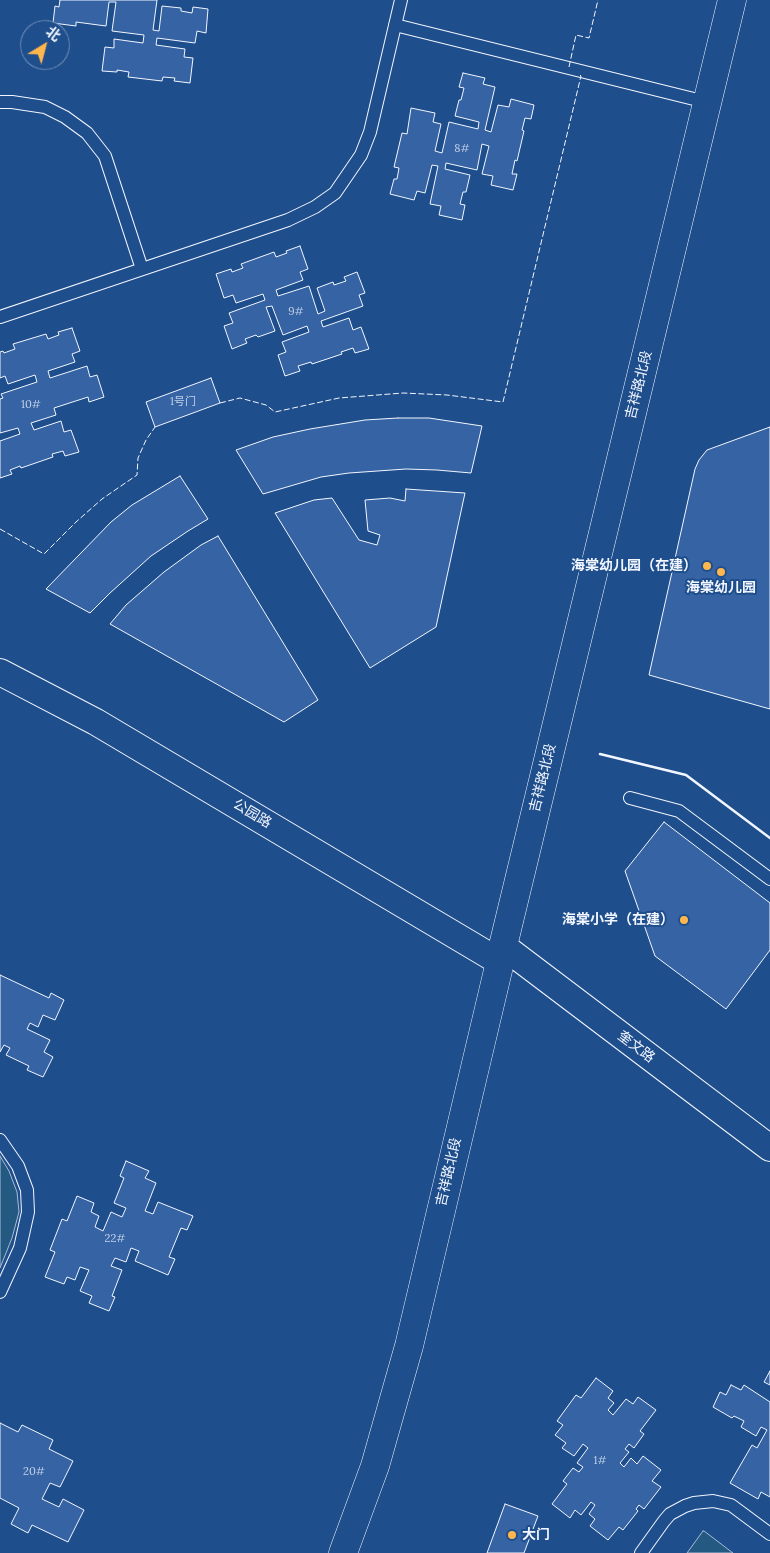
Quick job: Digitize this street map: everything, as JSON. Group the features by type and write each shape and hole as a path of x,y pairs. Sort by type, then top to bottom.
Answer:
{"street":[{"name":"吉祥路北段","path":"343,1553 375,1466 409,1346 501,954 732,0"},
{"name":"公园路","path":"0,672 96,722 501,954"},
{"name":"奎文路","path":"501,954 770,1148"}],"lane":[{"path":"0,317 288,220 315,207 335,193 361,155 370,132 401,0"},
{"path":"395,25 706,102"},
{"path":"0,102 12,102 44,108 65,117 87,133 105,156 142,269"},
{"path":"630,798 678,811 770,879"},
{"path":"0,1140 18,1166 26,1190 28,1212 20,1248 0,1292"},
{"path":"641,1553 670,1514 694,1503 713,1501 731,1505 770,1534"}],"shaded area":[{"path":"0,1156 9,1171 17,1192 19,1212 12,1238 0,1268"},
{"path":"704,1531 733,1553 687,1553"}],"building":[{"path":"60,0 157,0 153,30 159,31 162,6 181,8 181,11 192,13 193,7 208,9 206,33 197,31 195,43 157,38 156,45 185,49 184,57 193,58 190,83 174,81 175,78 163,77 162,81 128,77 129,72 117,70 117,72 102,71 105,47 114,48 114,39 143,43 144,35 112,31 116,2 109,2 106,26 76,22 76,26 70,25 70,20 53,20 55,6 59,7"},
{"path":"463,73 485,78 483,84 495,87 485,130 491,132 498,105 509,107 511,99 534,105 531,119 525,118 522,130 524,131 512,174 517,174 513,190 491,185 493,176 482,174 489,146 482,144 477,170 446,163 445,169 470,175 466,192 463,192 460,204 465,205 462,220 439,215 441,206 430,204 438,166 432,165 425,193 417,191 414,200 390,194 394,179 397,179 399,168 394,167 402,133 407,134 411,108 435,113 433,122 441,124 435,151 442,153 449,122 478,129 479,122 455,116 464,88 459,87"},
{"path":"300,246 308,269 300,272 303,280 276,290 278,296 309,286 318,314 325,311 317,288 333,282 334,285 346,281 344,277 357,272 365,293 359,295 363,306 321,321 323,327 349,318 353,330 361,327 369,349 355,353 353,348 341,352 342,354 312,364 311,362 298,366 300,371 285,376 278,355 286,352 282,342 309,332 307,326 283,335 272,306 266,307 275,331 245,339 247,343 232,349 224,326 233,323 229,313 265,300 263,294 236,303 233,295 224,298 216,274 231,269 232,272 243,268 241,264 274,252 276,257"},
{"path":"72,328 80,351 72,354 75,362 48,371 50,378 87,366 90,377 97,375 104,397 89,402 88,397 54,408 56,415 31,423 34,430 61,421 64,432 71,430 79,452 65,456 63,451 52,454 53,457 21,468 20,466 10,470 12,474 0,478 0,441 20,434 18,428 0,433 0,399 3,398 1,394 37,382 35,375 8,384 5,376 0,378 0,352 3,351 4,353 15,349 13,344 46,334 48,339 59,335 58,332"},
{"path":"211,378 220,403 155,427 146,402"},
{"path":"429,418 482,426 471,473 406,469 349,473 321,477 263,494 236,450 273,437 310,429 365,420"},
{"name":"海棠幼儿园","path":"770,427 770,709 649,675 695,469 699,460 707,450"},
{"path":"180,476 208,519 151,556 90,613 46,589 111,522 132,505"},
{"path":"406,489 465,493 436,627 370,668 275,513 314,500 332,498 359,540 377,545 380,535 368,531 365,500 390,498 405,501"},
{"path":"218,536 318,700 284,722 110,624 126,605 164,572 201,545"},
{"path":"664,822 770,903 770,950 726,1009 655,956 625,871"},
{"path":"0,975 49,998 51,993 64,1000 55,1020 43,1015 38,1027 30,1023 27,1029 50,1040 44,1052 53,1057 43,1077 27,1070 29,1066 6,1055 10,1048 4,1045 0,1052"},
{"path":"126,1161 149,1171 145,1178 156,1183 145,1211 153,1214 158,1202 193,1216 187,1230 181,1228 169,1257 175,1259 168,1275 135,1261 139,1251 131,1248 126,1262 115,1258 111,1266 122,1270 112,1296 115,1297 109,1311 89,1303 92,1296 80,1291 89,1270 80,1267 75,1280 67,1277 64,1284 45,1277 55,1252 50,1250 62,1219 67,1221 77,1196 94,1203 91,1212 99,1216 95,1227 103,1231 111,1212 122,1217 126,1208 114,1203 124,1178 120,1176"},
{"path":"770,1371 770,1385 764,1382"},
{"path":"596,1378 613,1391 608,1398 614,1403 608,1410 613,1415 626,1399 633,1404 638,1397 656,1410 640,1431 644,1434 634,1448 629,1444 625,1449 629,1452 620,1463 624,1467 631,1458 637,1464 643,1456 661,1470 652,1481 661,1487 644,1509 639,1505 636,1509 638,1511 623,1530 619,1527 608,1540 590,1526 595,1519 589,1514 595,1505 591,1502 581,1515 575,1510 570,1518 552,1504 567,1484 563,1481 573,1468 579,1472 583,1467 577,1463 588,1448 583,1444 574,1456 562,1448 566,1443 555,1435 563,1425 557,1421 576,1395 581,1398"},
{"path":"731,1385 741,1390 744,1385 770,1402 770,1497 761,1492 758,1499 730,1483 752,1445 757,1448 767,1430 761,1427 756,1436 741,1427 744,1421 734,1416 732,1418 713,1407 720,1392 726,1395"},
{"path":"0,1423 18,1432 22,1425 53,1440 49,1449 73,1461 60,1487 50,1483 42,1499 59,1507 63,1499 84,1510 68,1542 32,1525 28,1533 11,1524 19,1508 0,1498"},
{"name":"大门","path":"505,1504 538,1516 524,1553 487,1553"}],"fence":[{"path":"569,67 576,35 589,38 598,0"},
{"path":"220,403 240,398 266,405 275,412 339,398 403,393 447,395 503,402 580,75"},
{"path":"0,529 44,554 102,499 137,475 138,458 146,440 155,427"}],"wall":[{"path":"600,754 686,775 770,838"}],"place":[{"name":"海棠幼儿园（在建）","path":"707,566"},
{"name":"海棠幼儿园","path":"721,572"},
{"name":"海棠小学（在建）","path":"684,920"},
{"name":"大门","path":"512,1535"}]}
